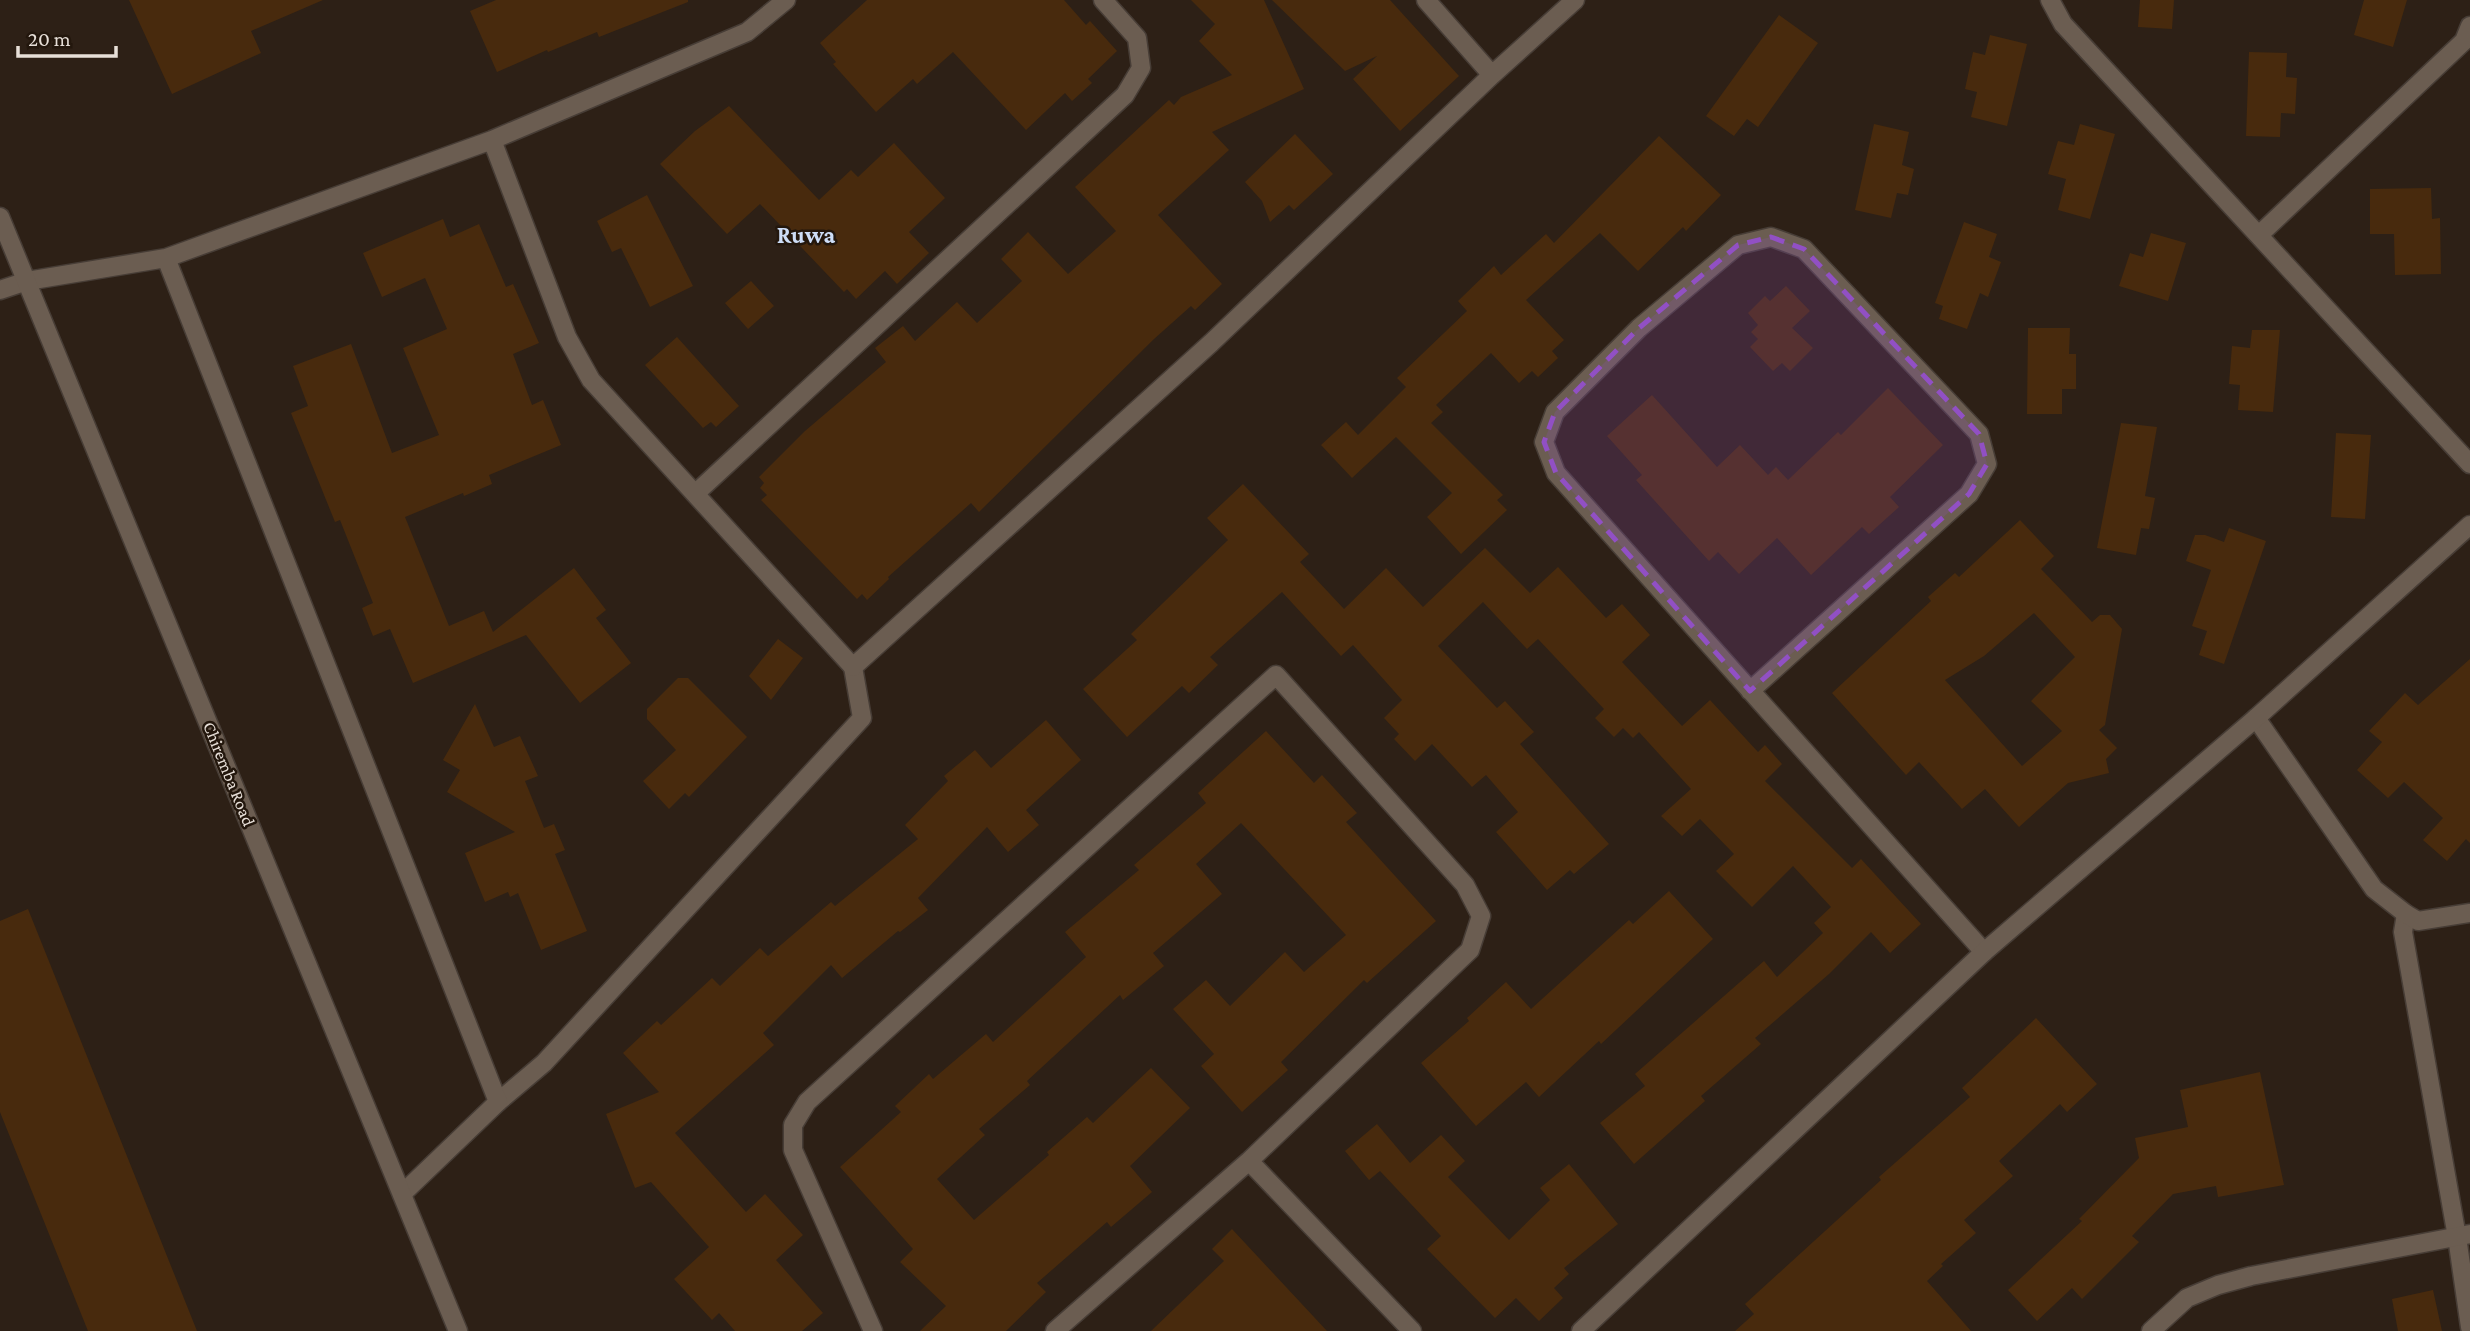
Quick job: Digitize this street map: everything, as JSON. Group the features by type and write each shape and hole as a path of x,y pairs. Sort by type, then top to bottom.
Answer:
{"street":[{"path":"0,290 27,281 166,258 492,140 747,32 786,0"},
{"path":"696,493 1125,94 1141,68 1137,38 1103,0"},
{"path":"1426,0 1492,75"},
{"path":"853,667 1211,343 1492,75 1575,0"},
{"path":"2050,0 2063,24 2470,464"},
{"path":"2259,235 2464,41 2470,26"},
{"path":"402,1194 498,1102 544,1063 862,718 853,667 591,380 567,337 492,140"},
{"name":"Chiremba Road","path":"0,217 458,1331"},
{"path":"1750,691 1969,494 1987,464 1979,434 1814,259 1804,249 1770,237 1738,245 1639,328 1555,412 1544,442 1556,473 1750,691 1984,952"},
{"path":"166,258 498,1102"},
{"path":"1581,1331 1984,952 2256,718 2470,525"},
{"path":"873,1331 793,1150 793,1125 807,1102 1276,675 1465,885 1480,916 1470,950 1249,1161 1055,1331"},
{"path":"2256,718 2374,889 2418,920 2470,912"},
{"path":"2406,914 2403,932 2463,1235 2470,1327"},
{"path":"1249,1161 1412,1331"},
{"path":"2151,1331 2187,1298 2218,1285 2251,1276 2463,1235"}],"highlighted area":[{"path":"1771,237 1804,249 1979,434 1987,464 1969,494 1750,691 1556,473 1544,442 1555,412 1639,328 1738,245"}],"building":[{"path":"129,0 323,0 251,31 261,53 172,94"},
{"path":"496,0 688,2 599,37 597,32 548,52 547,50 497,72 470,11"},
{"path":"867,0 1064,0 1086,25 1090,21 1117,51 1088,79 1092,83 1072,101 1065,93 1026,130 953,52 917,84 913,79 876,112 833,64 836,62 820,43"},
{"path":"1191,0 1264,0 1304,89 1212,132 1229,150 1158,215 1222,284 1195,310 1191,306 1154,339 979,512 971,503 888,577 867,600 862,594 857,599 761,500 767,495 760,488 764,483 759,477 805,431 886,362 875,348 903,326 915,341 957,302 977,323 1022,281 1001,259 1028,232 1068,274 1116,231 1075,187 1169,100 1174,105 1181,97 1232,75 1199,41 1215,24"},
{"path":"1272,0 1390,0 1459,76 1400,131 1353,79 1377,56 1345,71"},
{"path":"2140,0 2174,0 2172,29 2138,27"},
{"path":"2364,0 2407,0 2393,47 2354,35"},
{"path":"1779,15 1818,43 1758,127 1747,119 1734,136 1706,116"},
{"path":"1990,35 2027,44 2007,126 1971,117 1977,92 1965,89 1973,52 1985,55"},
{"path":"2249,52 2287,53 2286,77 2297,78 2295,114 2281,113 2280,137 2246,136"},
{"path":"729,106 819,200 851,170 858,177 894,143 945,198 909,232 929,253 897,284 885,271 856,299 847,289 844,292 760,204 727,234 660,164 695,131"},
{"path":"1874,124 1909,132 1902,165 1914,169 1908,195 1897,193 1891,218 1855,210"},
{"path":"2080,124 2115,134 2090,219 2058,210 2066,179 2048,174 2058,141 2074,145"},
{"path":"1295,134 1333,174 1294,210 1289,205 1270,222 1262,201 1245,182"},
{"path":"1659,136 1721,195 1686,231 1683,227 1638,271 1600,233 1526,300 1564,340 1552,351 1558,358 1538,377 1532,371 1519,383 1491,353 1436,405 1443,412 1431,423 1503,495 1497,500 1507,510 1461,554 1427,517 1452,493 1396,437 1352,478 1321,445 1346,422 1358,435 1406,387 1397,378 1467,311 1458,301 1494,266 1501,275 1546,234 1554,243"},
{"path":"2431,188 2432,219 2440,218 2441,274 2395,275 2394,234 2370,234 2370,189"},
{"path":"647,195 693,286 650,307 621,248 612,252 597,221"},
{"path":"443,219 450,237 479,224 506,287 513,284 539,343 513,354 532,405 543,400 561,445 489,475 492,484 405,517 449,626 484,611 493,632 574,568 606,610 596,618 631,663 580,703 526,635 413,683 390,629 373,636 362,608 373,603 340,520 335,522 291,413 308,406 293,366 351,344 392,453 439,435 403,348 447,329 425,278 382,297 363,253"},
{"path":"1964,222 1997,234 1989,257 2001,262 1988,297 1980,293 1967,329 1939,319 1943,306 1935,303"},
{"path":"2151,233 2186,243 2168,301 2119,286 2130,253 2143,257"},
{"path":"751,281 774,306 748,329 725,303"},
{"path":"1786,286 1810,311 1792,328 1813,348 1790,371 1782,363 1773,371 1750,347 1758,339 1751,332 1758,325 1748,313 1765,296 1770,301"},
{"path":"2028,328 2070,328 2069,354 2076,354 2076,389 2062,389 2062,414 2027,414"},
{"path":"2252,330 2280,330 2273,412 2238,410 2240,385 2229,384 2232,346 2250,348"},
{"path":"677,337 739,406 716,427 711,422 703,428 645,365"},
{"path":"1888,388 1943,445 1890,497 1899,507 1869,534 1862,527 1811,575 1777,538 1739,574 1718,552 1709,561 1636,480 1642,475 1607,436 1652,395 1717,467 1740,445 1768,475 1776,467 1788,480 1838,432 1841,435"},
{"path":"2121,423 2157,427 2145,496 2155,498 2149,529 2141,528 2136,555 2097,548"},
{"path":"2336,433 2371,435 2365,519 2331,517"},
{"path":"1243,484 1309,554 1300,562 1344,609 1386,568 1423,607 1485,548 1530,593 1558,567 1606,618 1622,604 1650,635 1622,662 1682,726 1710,700 1758,752 1765,745 1782,764 1765,781 1852,868 1861,859 1921,924 1890,953 1871,932 1829,974 1755,1038 1761,1044 1701,1096 1705,1101 1634,1164 1600,1123 1645,1086 1635,1074 1764,961 1777,977 1823,933 1814,923 1831,907 1793,866 1752,907 1716,871 1734,854 1700,819 1682,836 1661,816 1691,789 1639,732 1633,738 1623,728 1614,737 1595,718 1604,709 1538,639 1527,649 1483,602 1438,646 1497,708 1505,701 1534,732 1520,744 1609,844 1574,874 1570,870 1547,890 1496,832 1518,812 1486,775 1472,787 1432,744 1415,761 1394,739 1399,734 1384,718 1402,700 1353,645 1341,656 1282,592 1210,657 1218,665 1189,693 1182,686 1127,737 1083,689 1137,640 1131,634 1228,540 1207,518"},
{"path":"2020,520 2054,556 2041,569 2092,622 2100,615 2110,615 2122,629 2105,725 2099,730 2117,748 2106,759 2109,773 2068,783 2019,827 1985,789 1962,809 1919,762 1906,775 1832,693 1931,601 1928,597 1955,573 1959,577","holes":["2034,613 2075,657 2031,701 2062,731 2022,766 1945,680 1984,656"]},
{"path":"2229,528 2266,541 2224,664 2199,655 2207,631 2192,626 2211,570 2186,561 2195,535 2205,535 2224,542"},
{"path":"778,639 803,658 771,700 749,676"},
{"path":"2470,659 2470,843 2466,839 2447,861 2423,840 2443,818 2404,782 2388,798 2357,770 2382,742 2369,731 2405,693 2418,705"},
{"path":"678,678 688,678 747,737 689,797 685,793 669,809 643,781 676,750 647,719 647,709"},
{"path":"475,704 494,747 520,736 538,776 525,781 544,828 554,824 565,850 555,854 587,931 541,950 518,893 510,897 508,892 485,902 465,853 515,832 447,792 460,770 443,760"},
{"path":"1046,720 1081,760 1026,810 1039,825 1008,852 987,827 918,898 928,910 898,931 842,978 831,965 763,1033 774,1045 675,1133 746,1212 765,1194 803,1235 776,1260 823,1313 802,1331 735,1331 719,1313 712,1320 674,1279 709,1247 651,1182 635,1188 606,1114 659,1092 623,1053 657,1021 661,1025 712,978 720,986 760,948 768,956 831,902 835,906 918,839 905,825 948,781 944,776 975,750 991,768"},
{"path":"1266,731 1314,783 1322,775 1357,813 1346,822 1436,921 1367,983 1364,980 1281,1062 1288,1070 1242,1112 1201,1066 1214,1054 1173,1009 1206,980 1230,1006 1285,952 1304,972 1346,935 1241,823 1196,864 1222,894 1153,953 1164,966 1123,1000 1120,995 1027,1081 1030,1085 979,1129 985,1135 937,1179 974,1220 1049,1155 1047,1152 1087,1117 1093,1123 1151,1068 1190,1108 1130,1166 1152,1192 1111,1227 1107,1222 1037,1283 1046,1292 1006,1331 920,1331 946,1306 900,1262 913,1249 840,1167 901,1112 895,1106 929,1074 933,1079 986,1034 993,1042 1086,957 1065,932 1139,870 1134,865 1206,803 1198,793"},
{"path":"1669,891 1713,939 1601,1044 1599,1041 1539,1097 1526,1082 1476,1126 1421,1063 1469,1021 1467,1018 1506,982 1531,1009 1629,920 1633,924"},
{"path":"28,909 197,1331 88,1331 0,1112 0,921"},
{"path":"2036,1018 2097,1084 2067,1112 2060,1104 1999,1161 2013,1176 1964,1220 1976,1233 1941,1264 1943,1266 1927,1281 1971,1331 1735,1331 1754,1314 1745,1304 1881,1180 1879,1177 1970,1097 1962,1088"},
{"path":"2260,1072 2284,1185 2218,1197 2216,1186 2173,1194 2132,1236 2139,1242 2082,1299 2072,1288 2037,1321 2008,1290 2082,1221 2079,1219 2139,1158 2135,1138 2188,1127 2180,1090"},
{"path":"1377,1124 1410,1163 1441,1135 1465,1161 1448,1177 1509,1240 1550,1200 1540,1188 1569,1164 1618,1224 1564,1268 1569,1274 1554,1288 1563,1298 1539,1321 1516,1298 1495,1318 1427,1249 1441,1236 1380,1171 1369,1180 1345,1151"},
{"path":"1232,1229 1327,1331 1151,1331 1224,1261 1212,1249"},
{"path":"2433,1290 2442,1331 2398,1331 2392,1299"}],"district":[{"name":"Ruwa","path":"806,234"}]}
